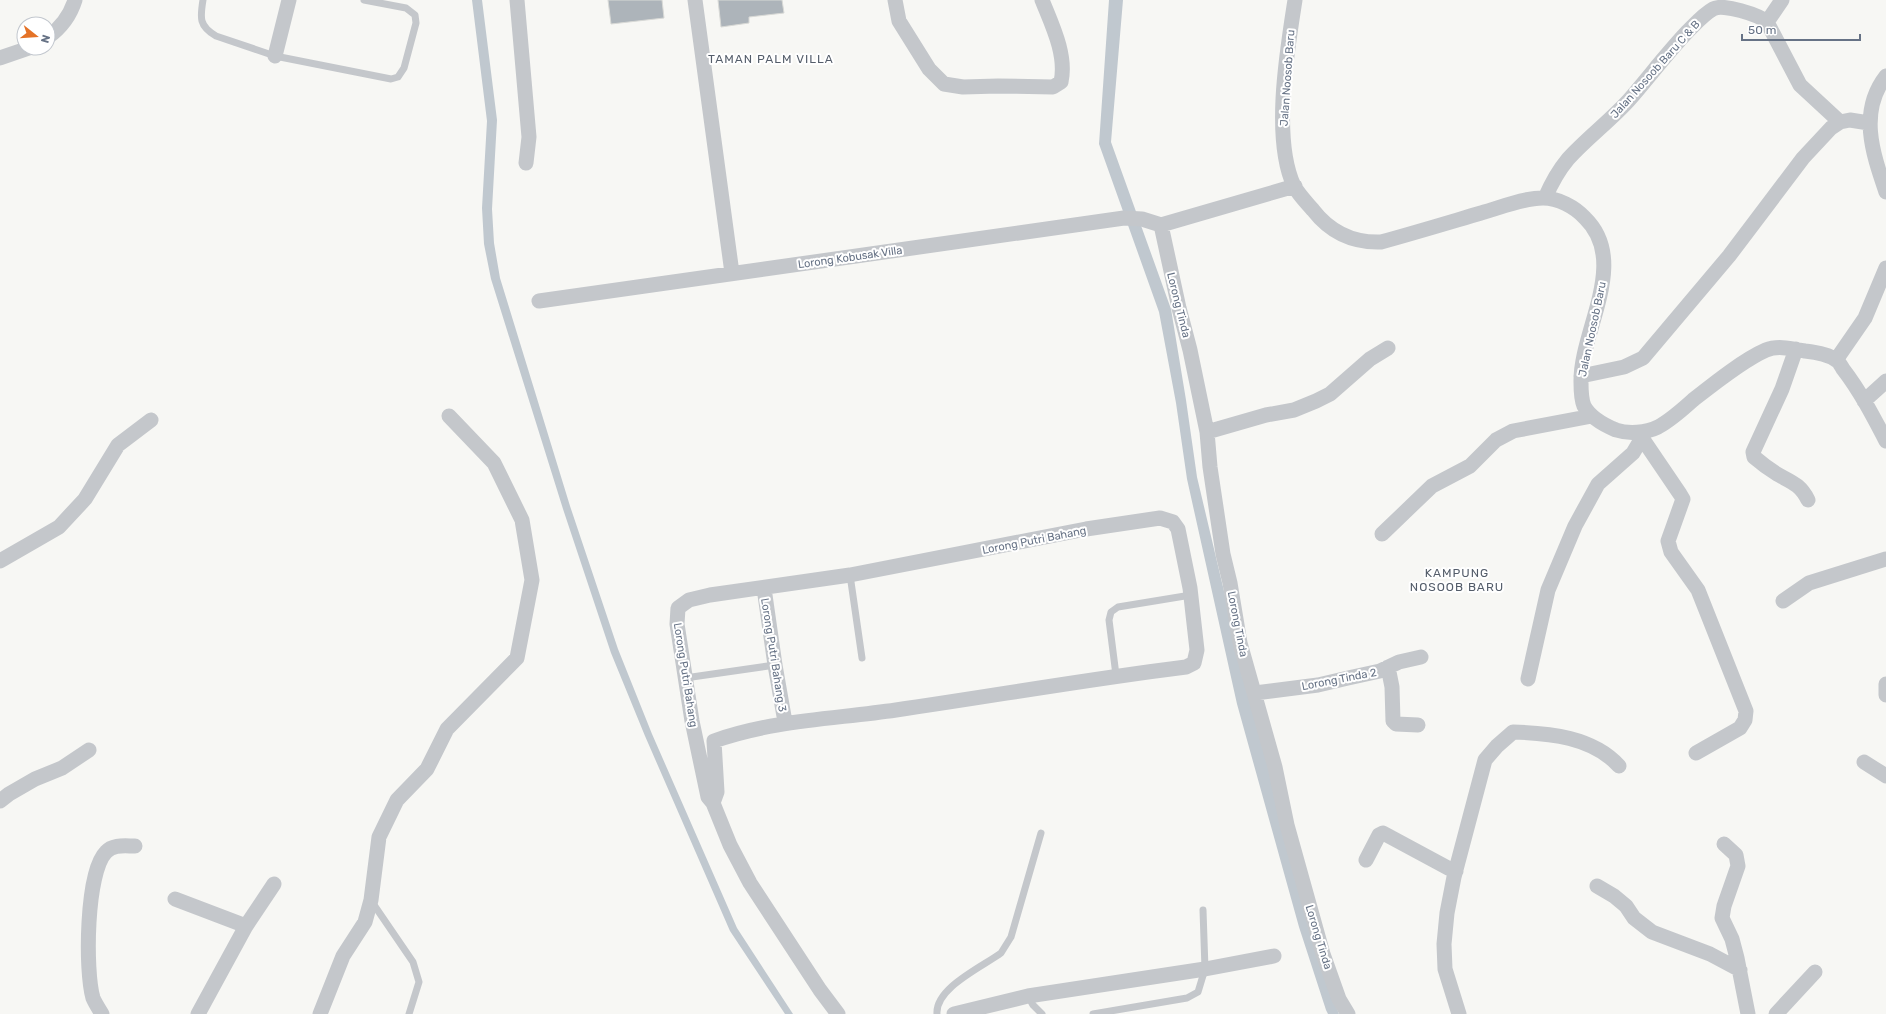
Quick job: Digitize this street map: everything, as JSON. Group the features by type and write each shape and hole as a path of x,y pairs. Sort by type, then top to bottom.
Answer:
{"street":[{"path":"56,31 70,14 75,0"},
{"path":"275,56 289,0"},
{"path":"517,0 529,137 526,163"},
{"path":"695,0 732,273"},
{"path":"895,0 899,21 929,69 944,84 963,87 1053,87 1061,82 1063,72 1057,40 1042,0"},
{"name":"Jalan Noosob Baru","path":"1295,0 1290,31 1282,117 1286,160 1294,186 1320,220 1336,233 1368,243 1381,242 1515,203 1545,198 1564,204 1580,212 1591,223 1602,246 1604,259 1599,301 1582,363 1581,392 1584,406 1592,416 1605,425 1618,430 1644,434 1657,428 1671,419 1696,398 1742,364 1767,350 1787,348 1796,349 1814,352 1836,360"},
{"path":"1782,0 1768,22 1800,85 1840,122"},
{"name":"Jalan Nosoob Baru C & B","path":"1545,198 1554,180 1567,160 1613,116 1665,56 1714,4 1763,18 1768,22"},
{"path":"0,58 16,52"},
{"path":"1886,76 1876,94 1869,123 1871,143 1886,192"},
{"path":"1581,376 1624,368 1643,358 1729,256 1803,158 1831,128 1840,122 1850,120 1869,123"},
{"path":"1161,225 1294,186"},
{"name":"Lorong Kobusak Villa","path":"539,301 1124,218 1142,219 1161,225"},
{"name":"Lorong Tinda","path":"1161,225 1178,308 1190,350 1207,432 1210,467 1223,554 1230,583 1240,643 1275,767 1287,825 1323,954 1339,999 1348,1014"},
{"path":"1886,268 1865,318 1836,360 1855,384 1886,441"},
{"path":"1207,432 1294,410 1316,401 1330,394 1370,359 1388,348"},
{"path":"1796,349 1782,390 1753,452 1754,457 1767,468 1795,482 1805,493 1808,500"},
{"path":"1864,401 1886,381"},
{"path":"320,1014 343,956 365,922 371,900 379,837 397,800 427,769 447,729 517,658 532,580 522,520 494,463 449,416"},
{"path":"1382,534 1432,486 1470,466 1496,440 1504,435 1513,431 1592,416"},
{"path":"0,561 59,527 85,499 118,445 151,420"},
{"path":"1528,679 1548,590 1575,526 1598,484 1633,452 1644,434 1683,500 1668,541 1671,552 1698,590 1746,711 1746,720 1740,728 1696,753"},
{"name":"Lorong Putri Bahang","path":"697,745 743,731 785,722 850,716 1116,675 1186,667 1194,663 1197,650 1191,595 1178,529 1173,522 1160,518 1071,532 850,575 689,600 678,608 677,624 685,678 697,745 708,797 713,803 730,845 750,883 820,990 838,1014"},
{"path":"1783,601 1809,583 1886,559"},
{"name":"Lorong Putri Bahang 3","path":"764,588 785,722"},
{"name":"Lorong Tinda 2","path":"1255,693 1318,685 1380,671 1399,662 1421,657"},
{"path":"1388,667 1392,687 1391,716 1393,721 1396,724 1418,725"},
{"path":"1886,684 1886,695"},
{"path":"1459,1014 1445,969 1444,958 1447,913 1456,871 1485,760 1497,746 1513,732 1544,733 1578,741 1600,751 1613,759 1619,766"},
{"path":"713,803 717,792 714,741"},
{"path":"0,801 9,794 35,780 62,768 89,750"},
{"path":"1864,762 1886,776"},
{"path":"1366,860 1379,835 1383,833 1456,871"},
{"path":"1724,844 1738,860 1734,879 1722,913 1723,923 1732,939 1740,970 1748,1014"},
{"path":"102,1014 94,998 90,980 90,920 94,880 97,867 107,851 114,846 135,846"},
{"path":"198,1014 246,926 274,884"},
{"path":"1597,886 1614,896 1626,906 1634,918 1652,932 1710,954 1740,970"},
{"path":"175,899 246,926"},
{"path":"954,1014 1028,996 1274,956"},
{"path":"1776,1014 1815,972"}],"lane":[{"path":"203,0 200,14 202,22 208,31 216,36 275,56 390,78 398,77 404,68 416,23 415,15 406,8 364,0"},
{"path":"850,575 862,658"},
{"path":"1116,675 1109,620 1111,612 1118,607 1191,595"},
{"path":"685,678 775,665"},
{"path":"937,1014 938,1003 947,990 1001,953 1007,946 1018,914 1041,833"},
{"path":"371,900 413,962 419,982 409,1014"},
{"path":"1093,1014 1187,998 1198,992 1205,968 1202,910"},
{"path":"1028,996 1033,1005 1042,1014"}],"shaded area":[{"path":"472,0 482,0 497,120 492,209 494,243 500,278 570,506 618,649 652,734 737,928 793,1014 785,1014 730,931 645,736 611,653 563,509 491,279 484,244 482,208 487,121"},
{"path":"1109,0 1123,0 1111,142 1171,309 1197,477 1250,701 1339,1014 1328,1014 1326,1010 1299,927 1237,704 1187,479 1176,403 1159,312 1099,144"}],"building":[{"path":"608,0 662,0 664,18 611,24"},
{"path":"718,0 782,0 784,13 749,17 749,23 721,27"}],"district":[{"name":"TAMAN PALM VILLA","path":"771,59"},
{"name":"KAMPUNG NOSOOB BARU","path":"1457,580"}]}
